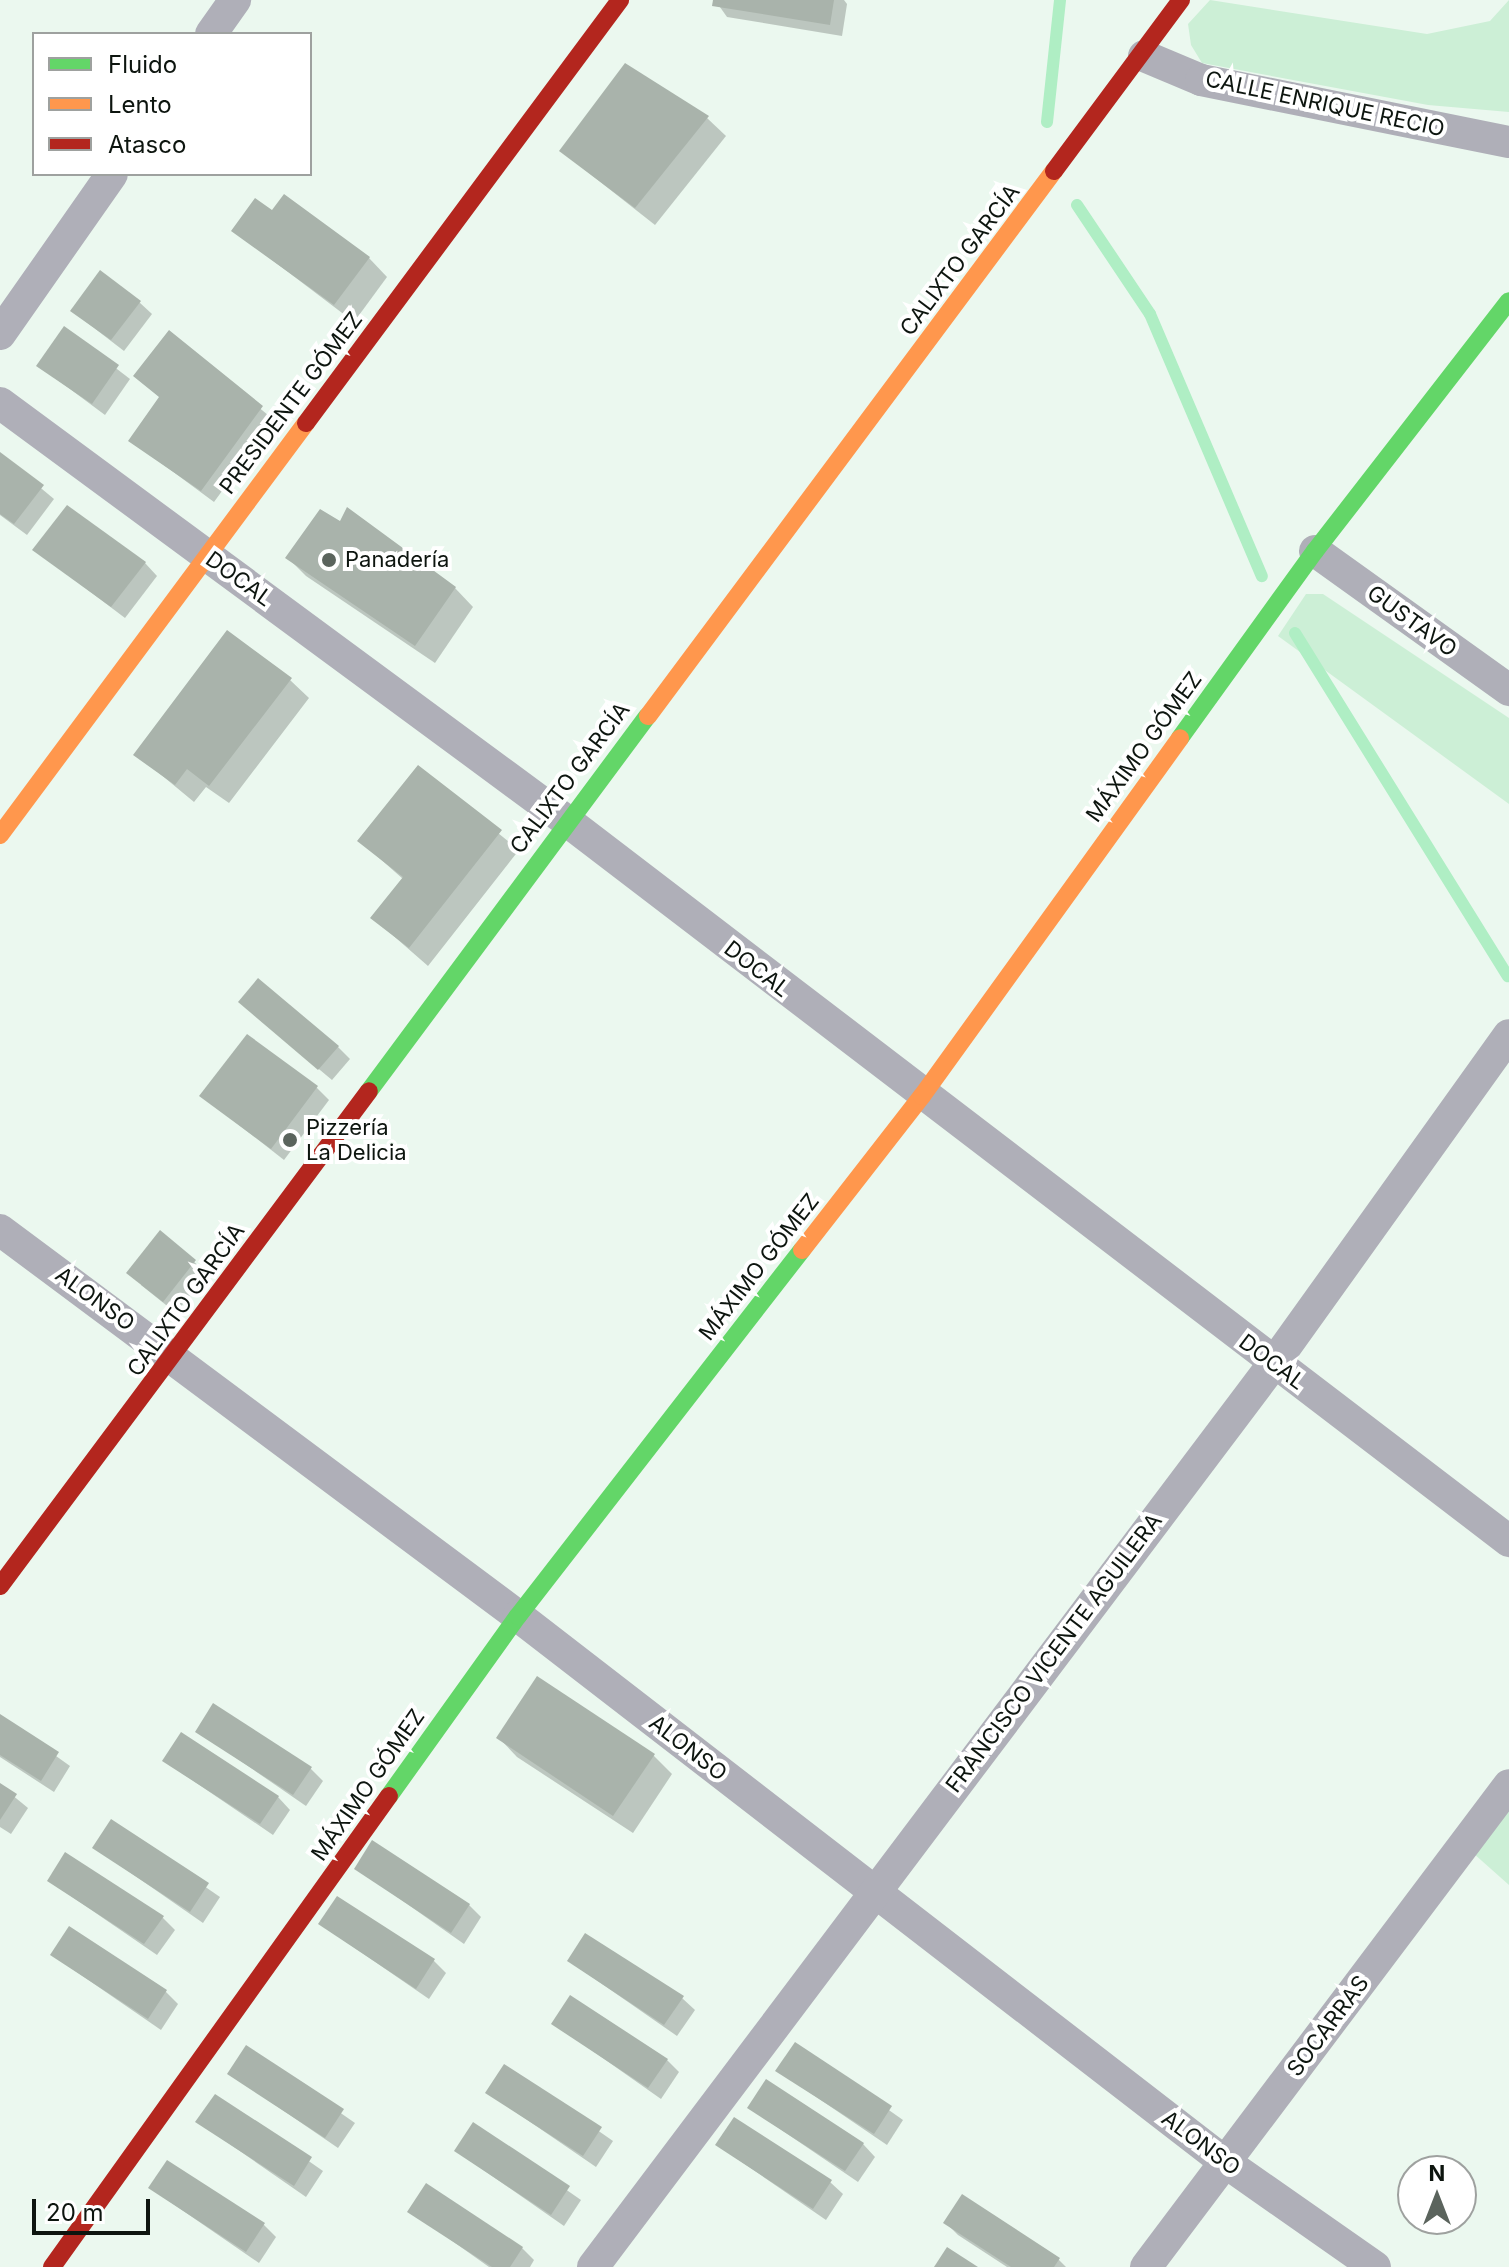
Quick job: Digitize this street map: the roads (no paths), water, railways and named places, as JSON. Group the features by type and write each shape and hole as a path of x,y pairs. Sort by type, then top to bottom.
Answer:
{"street":[{"path":"212,32 235,0"},
{"name":"PRESIDENTE GÓMEZ","path":"0,835 620,0"},
{"name":"CALIXTO GARCÍA","path":"0,1586 174,1357 567,821 1144,56 1181,0"},
{"name":"CALLE ENRIQUE RECIO","path":"1144,56 1201,80 1509,142"},
{"path":"0,334 111,176"},
{"name":"MÁXIMO GÓMEZ","path":"52,2267 518,1616 922,1096 1315,551 1509,301"},
{"name":"DOCAL","path":"0,403 567,821 922,1096 1509,1541"},
{"name":"GUSTAVO","path":"1315,551 1509,690"},
{"name":"FRANCISCO VICENTE AGUILERA","path":"593,2267 1274,1363 1509,1035"},
{"name":"ALONSO","path":"0,1230 518,1616 872,1893 1225,2162 1375,2267"},
{"name":"SOCARRAS","path":"1146,2267 1509,1785"}],"waterway":[{"path":"1047,122 1060,0"},
{"path":"1077,205 1150,314 1262,576"},
{"path":"1295,633 1508,976"}],"place":[{"name":"Panadería","path":"329,560"},
{"name":"Pizzería La Delicia","path":"290,1140"}]}
